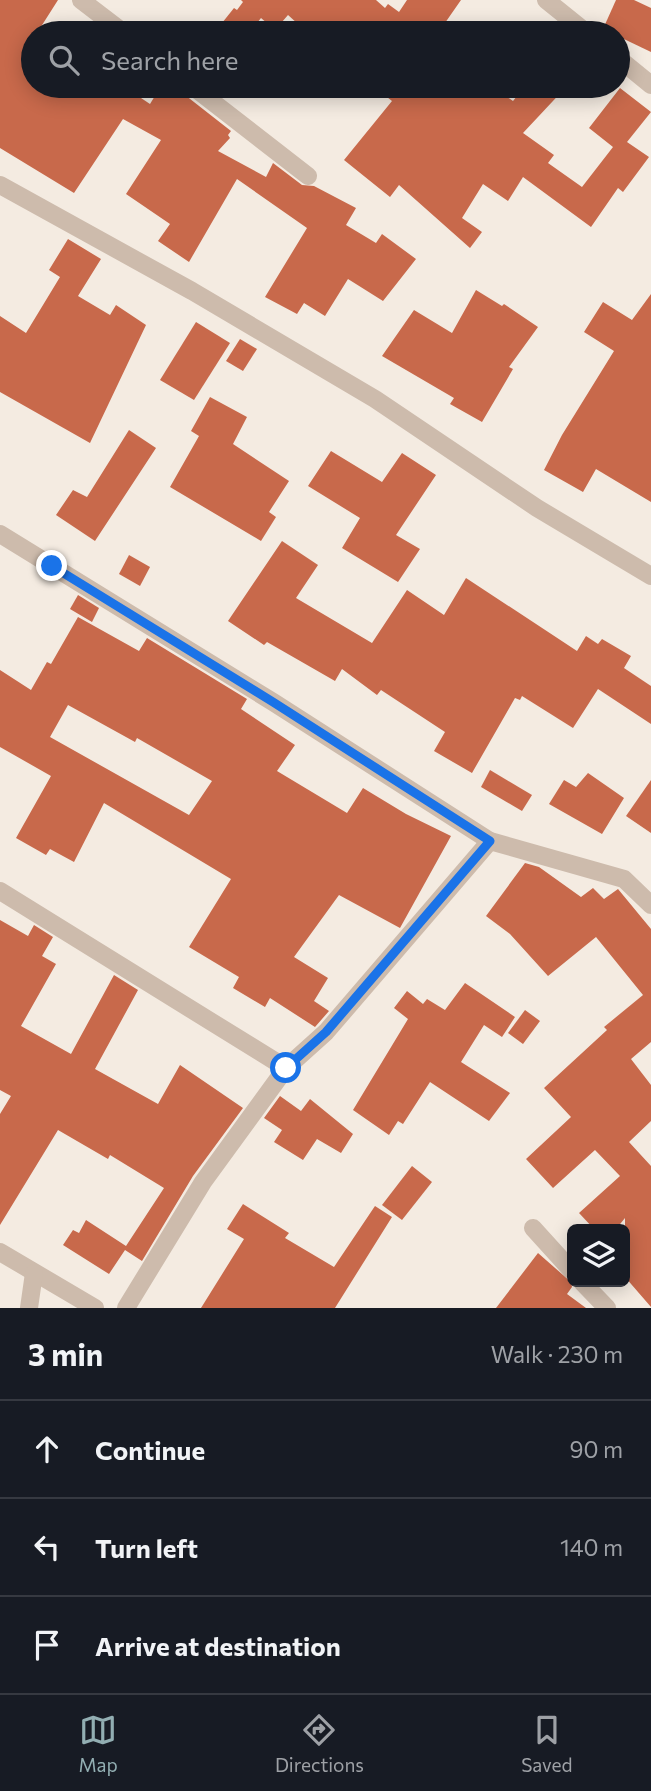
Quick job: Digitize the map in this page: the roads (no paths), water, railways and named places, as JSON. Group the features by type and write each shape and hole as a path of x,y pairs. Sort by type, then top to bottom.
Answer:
{"street":[{"path":"81,0 108,21"},
{"path":"545,0 572,21"},
{"path":"630,68 651,85"},
{"path":"207,98 308,176"},
{"path":"0,185 192,291 375,399 537,508 651,576"},
{"path":"0,534 273,702 490,841 624,879 651,905"},
{"path":"126,1308 204,1182 286,1068 326,1032 490,841"},
{"path":"0,891 286,1068"},
{"path":"533,1228 567,1265"},
{"path":"0,1252 95,1308"},
{"path":"29,1308 34,1273"},
{"path":"587,1287 607,1308"}]}
